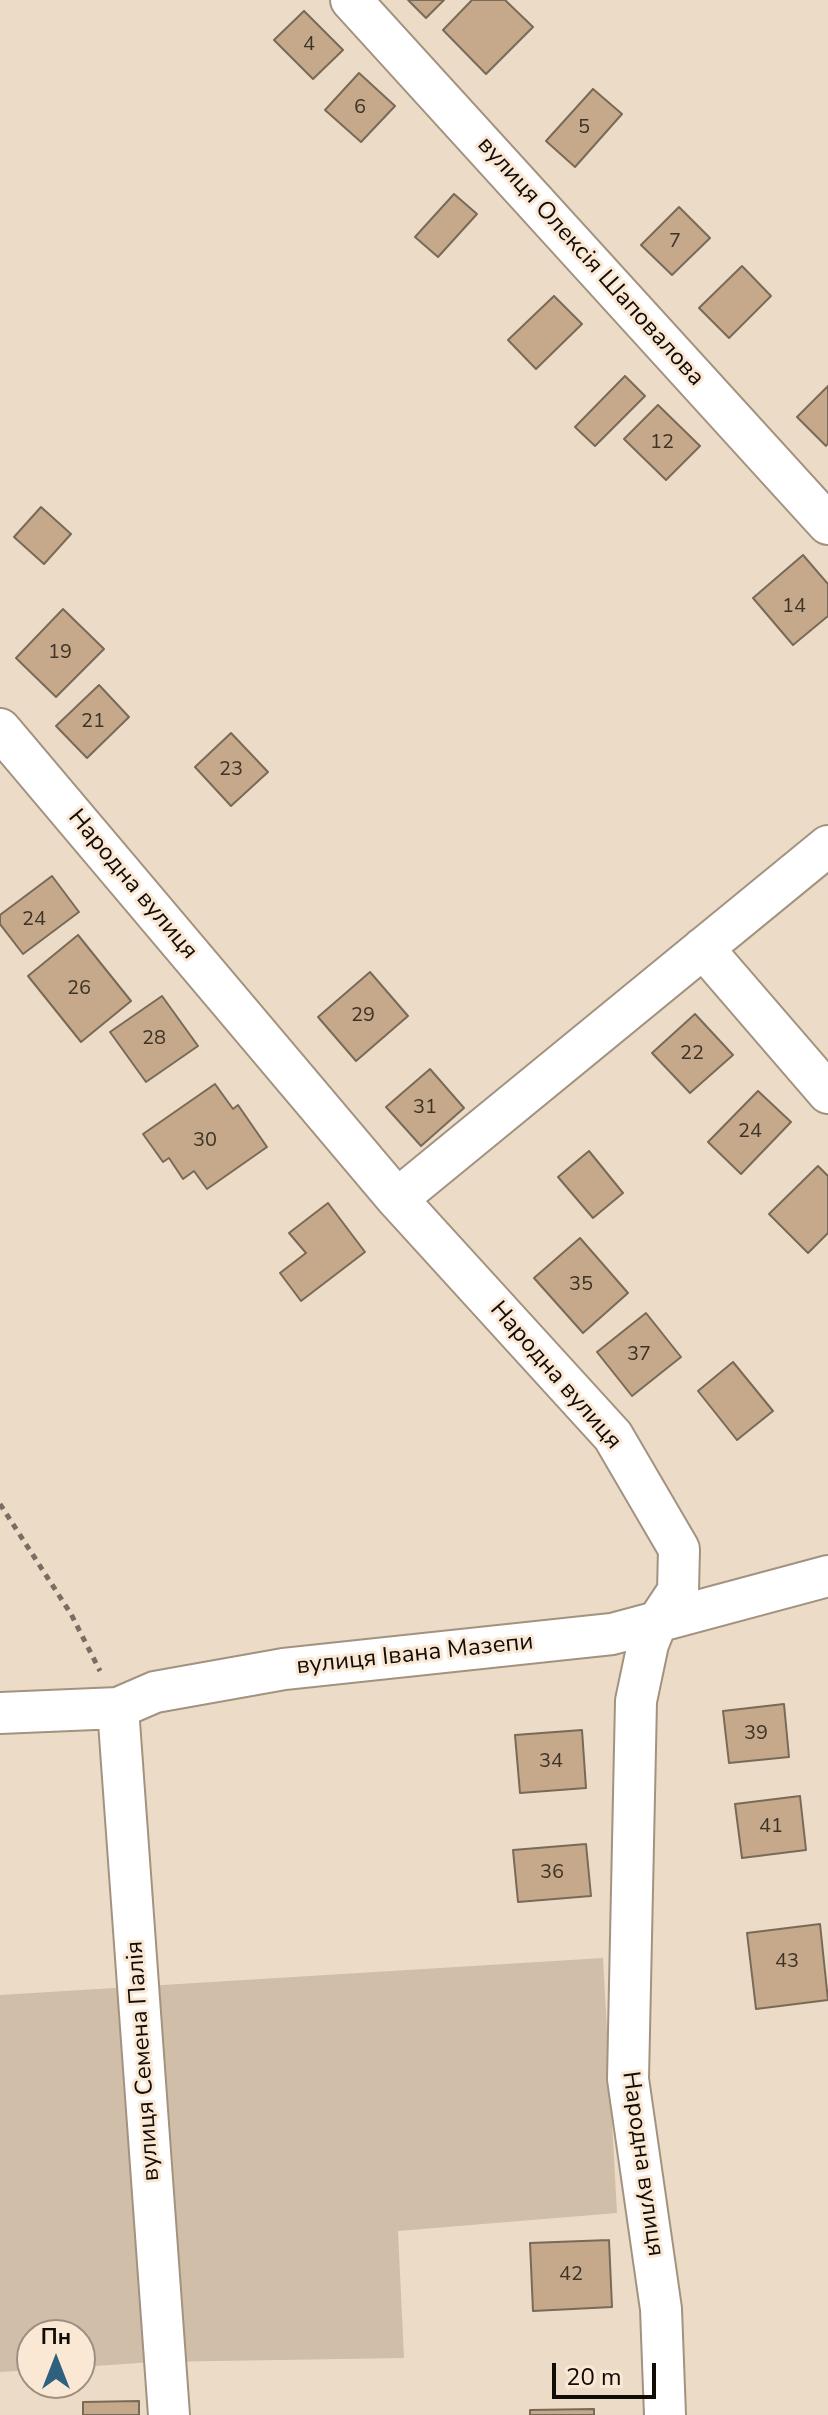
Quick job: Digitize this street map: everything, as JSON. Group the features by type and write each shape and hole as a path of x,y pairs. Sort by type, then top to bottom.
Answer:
{"street":[{"name":"вулиця Олексія Шаповалова","path":"351,0 828,524"},
{"name":"Народна вулиця","path":"0,729 397,1199 613,1436 679,1549 678,1591 656,1624 648,1644 636,1701 628,2079 661,2309 665,2415"},
{"path":"397,1199 828,846"},
{"path":"703,948 828,1093"},
{"name":"вулиця Івана Мазепи","path":"0,1713 118,1708 155,1692 284,1669 612,1634 828,1576"},
{"name":"вулиця Семена Палія","path":"118,1708 169,2415"}],"path":[{"path":"0,1504 71,1614 118,1708"}],"shaded area":[{"path":"603,1958 617,2213 398,2231 404,2358 154,2362 96,2366 96,2319 16,2319 16,2371 0,2372 0,1995"}],"building":[{"path":"408,0 444,0 426,18"},
{"path":"472,0 505,0 533,27 486,74 443,30"},
{"path":"304,11 343,50 313,79 274,40"},
{"path":"359,73 395,106 361,142 325,110"},
{"path":"593,89 622,114 575,167 546,141"},
{"path":"454,194 477,214 438,257 415,237"},
{"path":"679,207 710,238 672,275 641,245"},
{"path":"742,266 771,296 729,338 699,308"},
{"path":"554,296 582,324 536,369 508,340"},
{"path":"625,376 645,396 595,446 575,427"},
{"path":"828,386 828,443 826,446 797,417"},
{"path":"658,405 700,446 666,480 624,439"},
{"path":"41,507 71,534 44,564 14,537"},
{"path":"803,555 828,584 828,616 793,645 753,598"},
{"path":"63,609 104,649 56,697 16,658"},
{"path":"99,685 129,717 87,758 56,726"},
{"path":"231,733 268,772 231,806 195,767"},
{"path":"52,876 79,912 23,954 0,924 0,915"},
{"path":"78,935 131,1001 81,1042 28,976"},
{"path":"370,972 408,1016 356,1061 318,1017"},
{"path":"162,996 198,1046 146,1082 110,1032"},
{"path":"695,1014 733,1055 690,1093 652,1053"},
{"path":"430,1069 464,1108 421,1146 386,1107"},
{"path":"215,1084 233,1109 238,1105 267,1147 207,1189 194,1171 183,1179 169,1158 163,1162 143,1134"},
{"path":"758,1091 791,1122 741,1174 708,1142"},
{"path":"589,1151 623,1193 593,1218 558,1177"},
{"path":"818,1166 828,1176 828,1233 808,1253 769,1214"},
{"path":"328,1203 365,1252 301,1301 280,1273 306,1253 289,1233"},
{"path":"580,1238 628,1293 583,1333 534,1278"},
{"path":"646,1313 681,1357 632,1396 597,1352"},
{"path":"733,1362 773,1411 737,1440 698,1391"},
{"path":"784,1704 789,1757 729,1763 723,1711"},
{"path":"582,1730 586,1788 520,1793 515,1735"},
{"path":"800,1796 806,1850 742,1858 735,1804"},
{"path":"586,1844 591,1896 518,1902 513,1850"},
{"path":"820,1924 828,2000 756,2009 747,1933"},
{"path":"609,2240 612,2307 533,2311 530,2243"},
{"path":"139,2401 139,2415 83,2415 83,2402"},
{"path":"594,2409 594,2415 530,2415 530,2410"}]}
